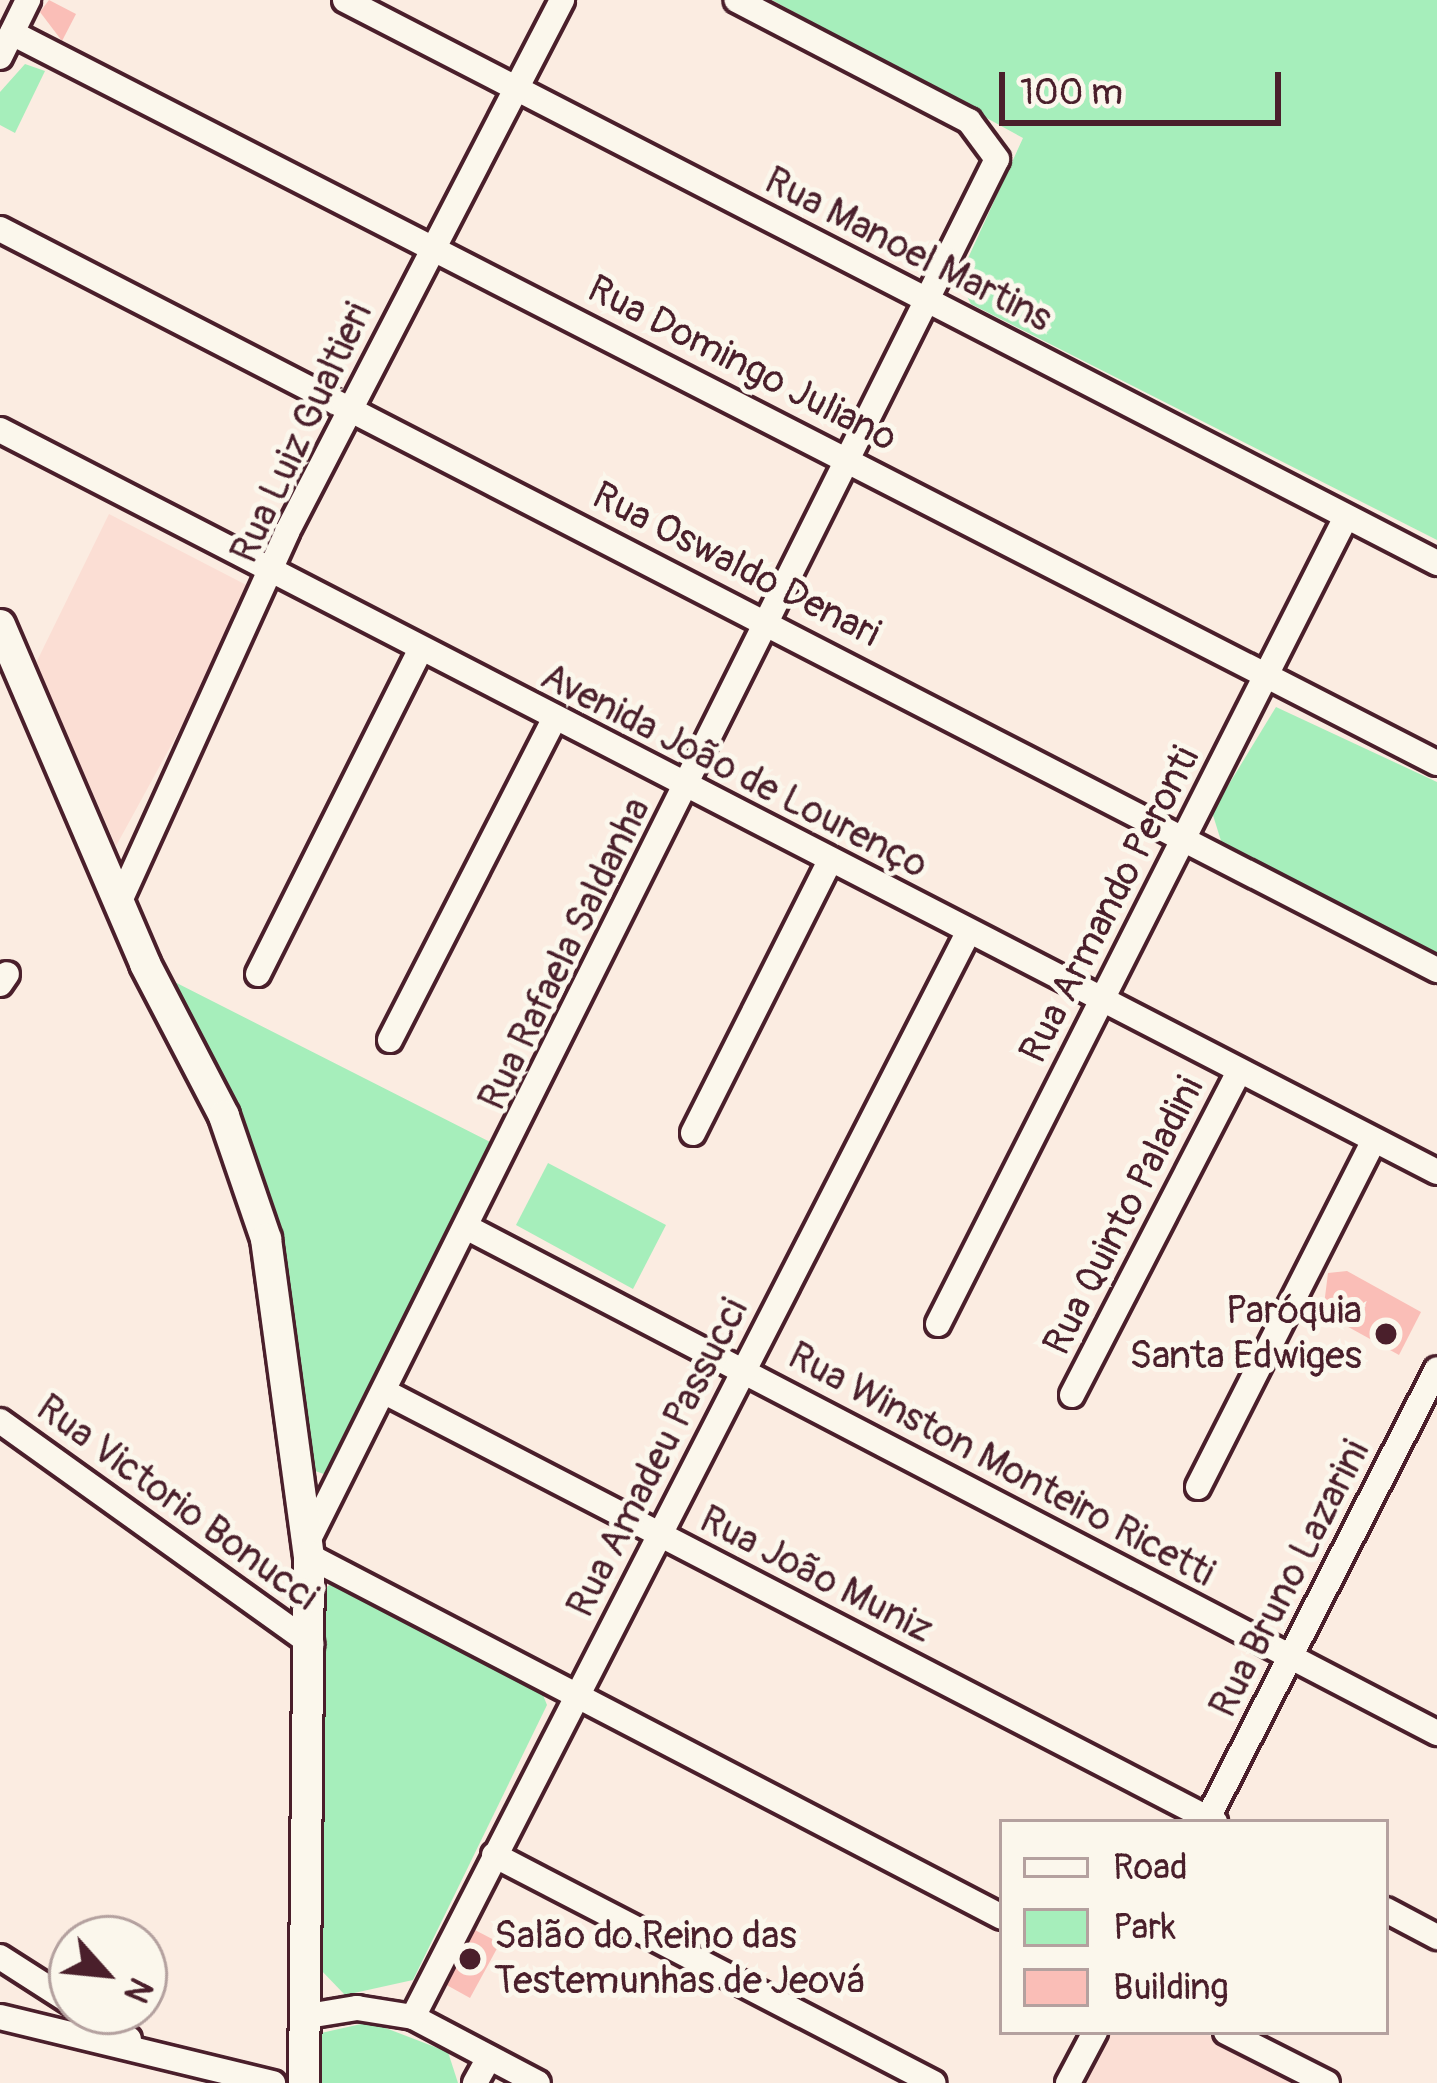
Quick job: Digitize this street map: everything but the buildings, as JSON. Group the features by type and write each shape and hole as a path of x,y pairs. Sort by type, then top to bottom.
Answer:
{"main road":[{"path":"2,632 119,903 224,1116 266,1239 308,1550 305,2070"}],"street":[{"path":"0,57 28,0"},
{"name":"Rua Manoel Martins","path":"346,0 1437,563"},
{"name":"Rua Luiz Gualtieri","path":"119,903 350,407 562,0"},
{"name":"Rua Rafaela Saldanha","path":"308,1550 765,621 932,303 998,159 989,136 737,0"},
{"name":"Rua Domingo Juliano","path":"12,33 434,245 1437,764"},
{"name":"Rua Oswaldo Denari","path":"0,229 1185,836 1437,970"},
{"name":"Avenida João de Lourenço","path":"0,430 1437,1172"},
{"name":"Rua Armando Peronti","path":"938,1324 1098,996 1185,836 1346,517"},
{"path":"258,974 420,650"},
{"path":"390,1040 554,720"},
{"path":"693,1133 830,861"},
{"name":"Rua Amadeu Passucci","path":"412,2017 968,933"},
{"name":"Rua Quinto Paladini","path":"1072,1395 1239,1071"},
{"path":"1198,1487 1374,1140"},
{"name":"Rua Winston Monteiro Ricetti","path":"468,1228 1437,1733"},
{"name":"Rua Bruno Lazarini","path":"1211,1819 1437,1370"},
{"name":"Rua João Muniz","path":"385,1392 1206,1819"},
{"name":"Rua Victorio Bonucci","path":"0,1421 311,1644"},
{"path":"308,1550 999,1915"},
{"path":"494,1856 933,2083"},
{"path":"1389,1912 1437,1937"},
{"path":"0,1957 48,1988"},
{"path":"308,2015 357,2008 412,2017 538,2083"},
{"path":"0,2017 262,2076 305,2070"},
{"path":"123,2035 142,2047"},
{"path":"1068,2083 1093,2035"},
{"path":"1232,2035 1327,2083"},
{"path":"475,2083 489,2057"}],"shaded area":[{"path":"109,514 256,590 116,846 36,663"},
{"path":"1106,2035 1209,2035 1303,2083 1082,2083"}],"green space":[{"path":"772,0 1437,0 1437,540 971,304 958,280 1023,138"},
{"path":"25,64 45,71 15,133 0,125 0,92"},
{"path":"1276,707 1437,782 1437,955 1222,844 1212,812"},
{"path":"153,971 500,1147 330,1476 312,1470 287,1307"},
{"path":"548,1163 666,1225 633,1289 516,1225"},
{"path":"334,1582 541,1690 547,1705 413,1980 345,1995 319,1968 322,1590"},
{"path":"370,2022 448,2052 458,2083 316,2083 321,2033"}],"place":[{"name":"Paróquia Santa Edwiges","path":"1386,1334"},
{"name":"Salão do Reino das Testemunhas de Jeová","path":"470,1959"}]}
